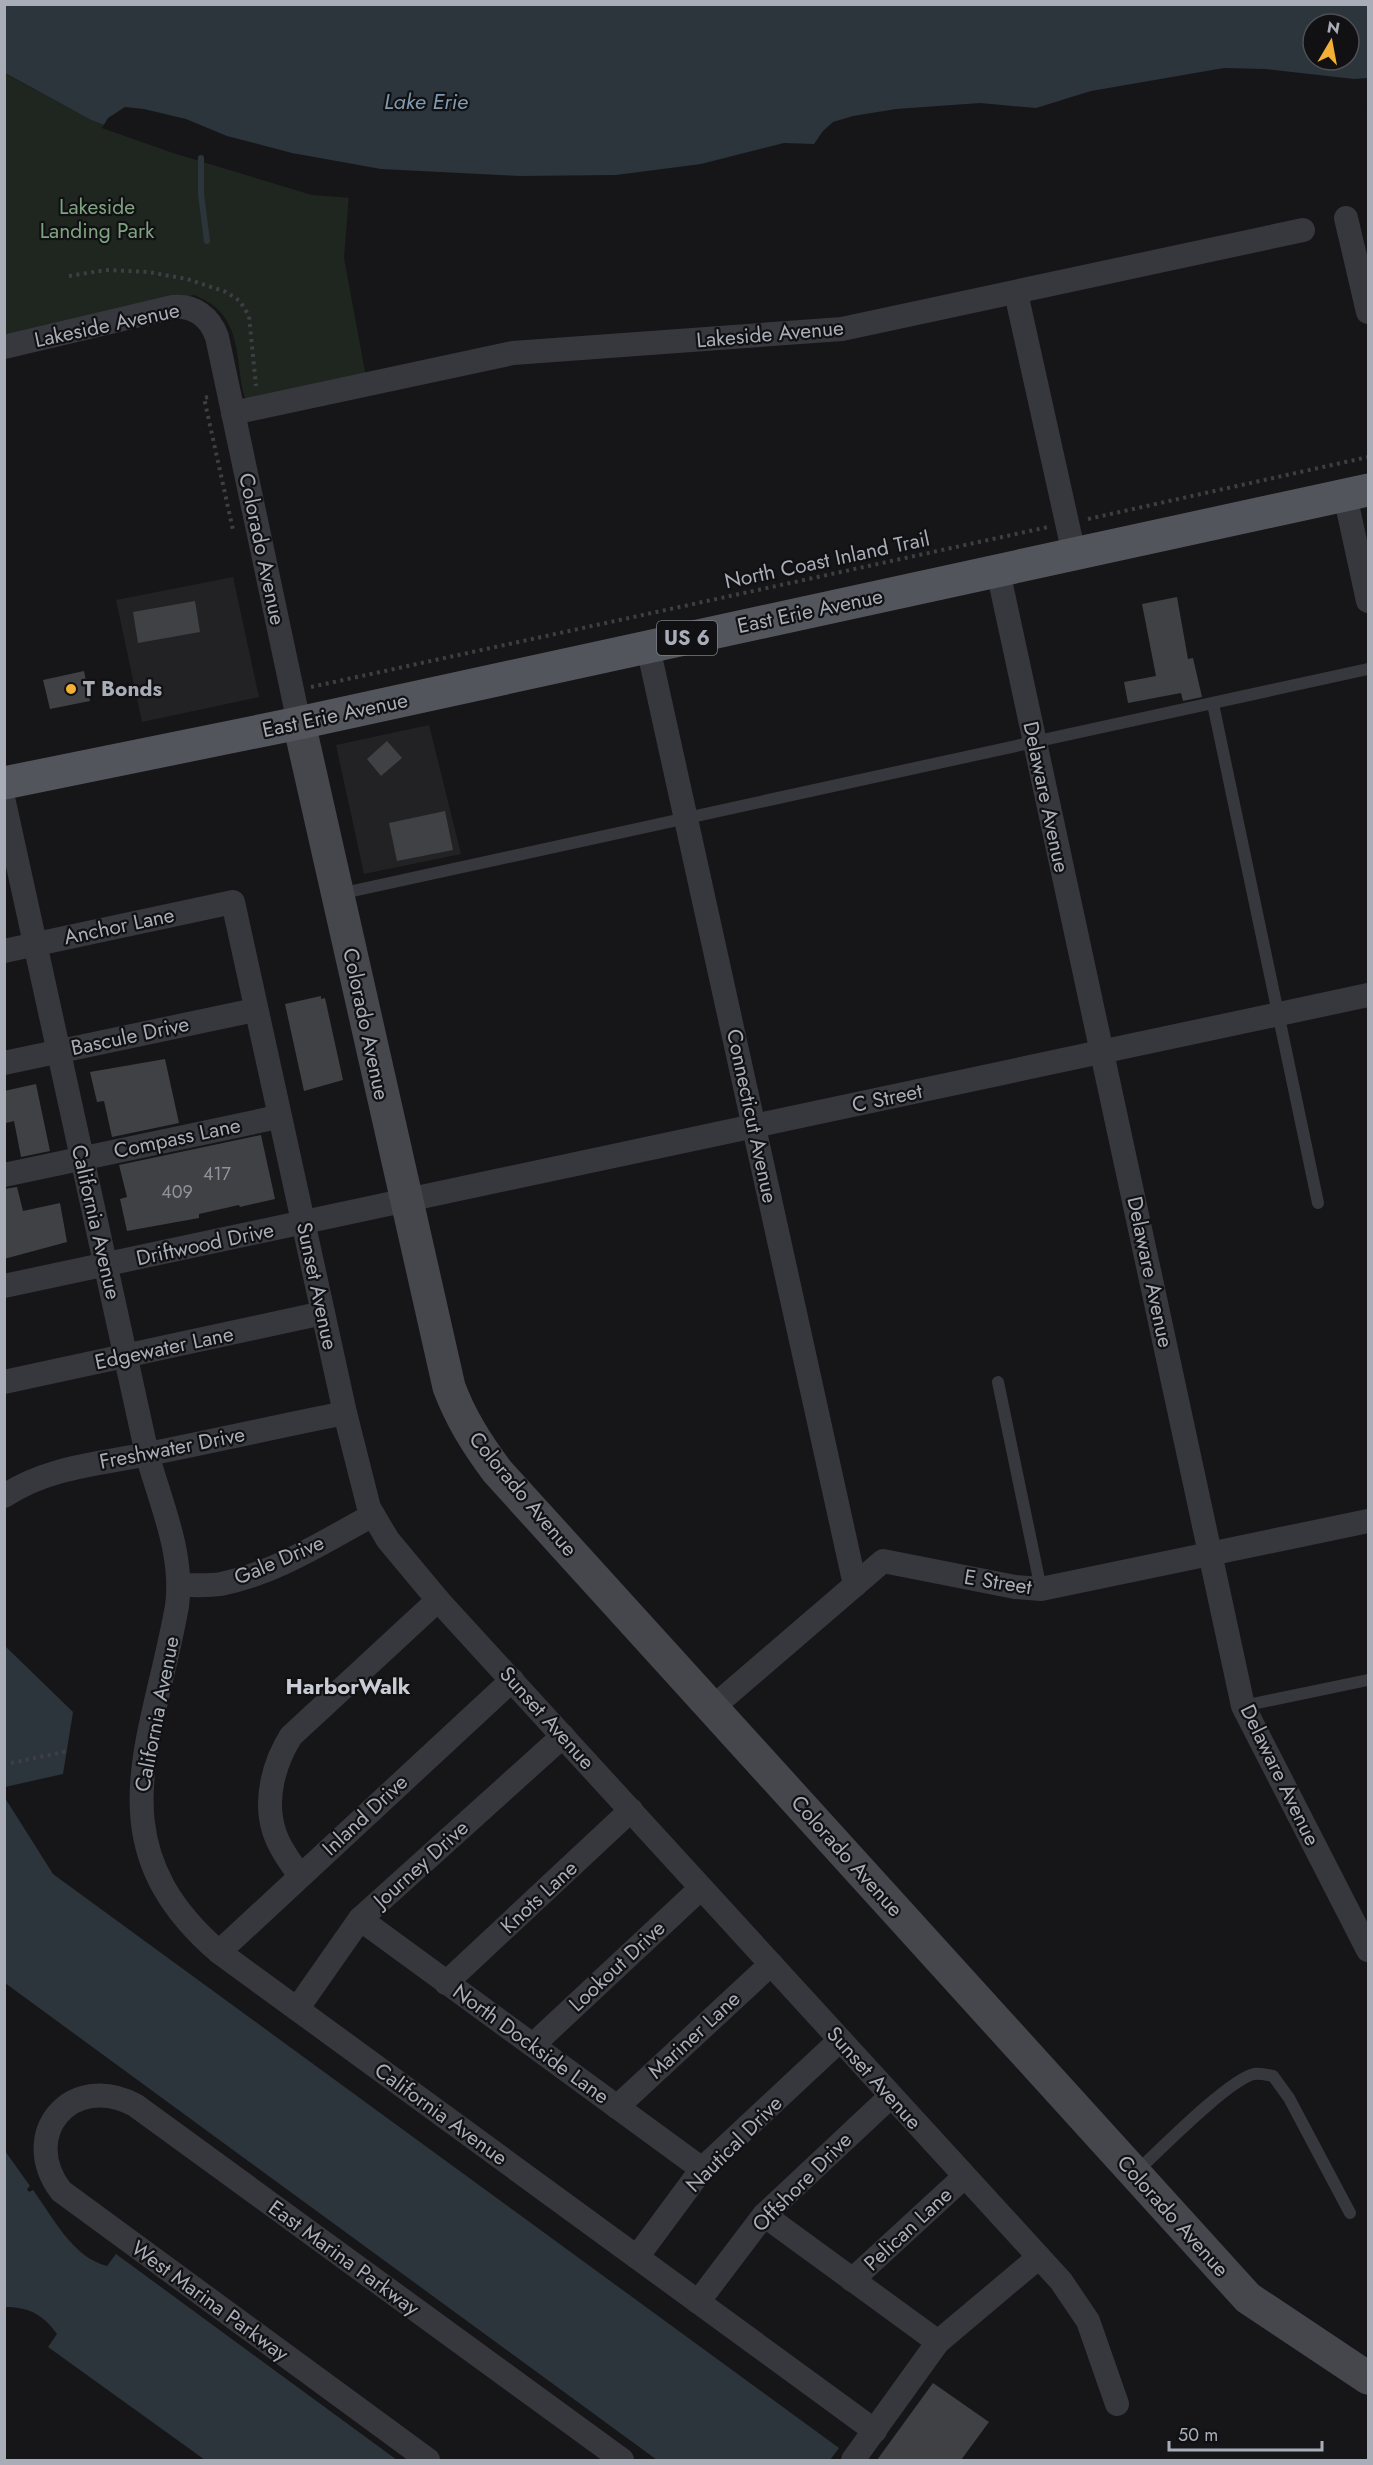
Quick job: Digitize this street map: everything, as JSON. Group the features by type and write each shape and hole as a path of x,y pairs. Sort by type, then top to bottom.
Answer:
{"main road":[{"name":"East Erie Avenue","path":"4,783 299,723 998,570 1070,539 1357,492"},
{"name":"Colorado Avenue","path":"299,723 449,1387 464,1424 474,1441 497,1471 1248,2298 1368,2378"}],"street":[{"path":"1346,218 1368,312"},
{"name":"Lakeside Avenue","path":"233,412 499,355 826,331 1016,293 1303,230"},
{"path":"1016,293 1070,539"},
{"name":"Lakeside Avenue","path":"4,347 173,307 191,308 207,319"},
{"name":"Colorado Avenue","path":"207,319 217,337 299,723"},
{"path":"1357,492 1368,601"},
{"name":"Delaware Avenue","path":"998,570 1243,1706 1368,1950"},
{"name":"Connecticut Avenue","path":"648,647 688,818 855,1585"},
{"name":"California Avenue","path":"4,802 147,1454 175,1549 180,1586 147,1745 141,1785 141,1820 149,1853 168,1894 184,1919 219,1952 875,2431"},
{"name":"Anchor Lane","path":"4,951 233,902"},
{"name":"Sunset Avenue","path":"233,902 345,1413 364,1492 373,1515 388,1540 438,1600 1071,2294 1088,2321 1117,2403"},
{"name":"C Street","path":"405,1200 1368,994"},
{"name":"Bascule Drive","path":"4,1063 255,1010"},
{"name":"Compass Lane","path":"4,1175 279,1117"},
{"name":"Driftwood Drive","path":"4,1286 405,1200"},
{"name":"Edgewater Lane","path":"4,1382 323,1313"},
{"name":"Freshwater Drive","path":"4,1496 31,1481 55,1472 345,1413"},
{"name":"Gale Drive","path":"180,1586 223,1583 258,1574 373,1515"},
{"name":"E Street","path":"712,1708 883,1561 1015,1587 1041,1589 1368,1521"},
{"path":"300,1876 281,1848 272,1820 270,1798 280,1756 291,1736 438,1600"},
{"name":"Inland Drive","path":"219,1952 512,1680"},
{"name":"Journey Drive","path":"297,2009 360,1919 563,1736"},
{"name":"Knots Lane","path":"446,1983 631,1810"},
{"name":"Lookout Drive","path":"533,2045 701,1888"},
{"name":"North Dockside Lane","path":"360,1919 702,2169"},
{"name":"Mariner Lane","path":"617,2107 771,1964"},
{"name":"Nautical Drive","path":"637,2257 702,2169 840,2040"},
{"name":"East Marina Parkway","path":"58,2114 69,2104 85,2097 101,2094 121,2098 135,2105 622,2460"},
{"name":"Offshore Drive","path":"698,2302 764,2215 891,2096"},
{"name":"West Marina Parkway","path":"58,2114 49,2128 45,2144 45,2162 51,2178 61,2191 428,2460"},
{"name":"Pelican Lane","path":"852,2280 964,2177"},
{"path":"764,2215 938,2342"},
{"path":"853,2460 938,2342 1039,2257"}],"lane":[{"path":"338,894 1368,669"},
{"path":"1213,704 1318,1203"},
{"path":"998,1382 1041,1589"},
{"path":"1243,1706 1368,1680"},
{"path":"1134,2174 1241,2080 1254,2074 1263,2074 1273,2076 1289,2098 1350,2212"}],"path":[{"name":"North Coast Inland Trail","path":"293,691 1070,539 1368,457"},
{"path":"11,1763 68,1751"}],"shaded area":[{"path":"233,577 259,697 142,722 116,600"},
{"path":"429,725 461,854 364,874 336,745"}],"green space":[{"name":"Lakeside Landing Park","path":"4,73 91,120 349,195 344,258 366,377 248,400 245,398 242,387 236,345 227,321 208,302 194,295 5,335"}],"water":[{"name":"Lake Erie","path":"4,5 1368,5 1368,105 1230,95 834,137 826,152 527,187 174,150 91,120 5,73"},
{"path":"5,1646 73,1712 63,1774 5,1787"},
{"path":"4,1793 53,1874 839,2448 830,2460 657,2460 5,1983"},
{"path":"5,2151 30,2186 27,2189 29,2192 33,2190 64,2235 83,2254 107,2266 116,2254 397,2460 205,2460 48,2347 57,2334 46,2321 28,2310 5,2307"}],"pier":[{"path":"1224,68 1265,69 1354,79 1368,78 1368,108 1288,110 1229,98 1174,102 1078,125 970,124 836,139 827,155 732,179 648,188 573,187 529,190 522,197 419,203 312,195 173,153 102,128 108,118 125,107 186,119 227,136 292,153 381,169 520,176 616,175 701,164 784,143 814,144 833,122 853,116 896,109 980,103 1036,108 1091,91"}],"building":[{"path":"1177,597 1188,659 1193,658 1202,697 1183,701 1181,693 1128,703 1124,682 1156,676 1142,604"},
{"path":"195,601 200,632 138,643 133,612"},
{"path":"84,671 90,701 50,709 43,680"},
{"path":"387,741 402,758 381,776 367,759"},
{"path":"445,811 453,850 397,861 389,823"},
{"path":"321,996 321,999 325,998 343,1080 304,1091 285,1004"},
{"path":"165,1059 179,1123 112,1137 104,1101 97,1102 90,1072"},
{"path":"36,1084 50,1151 21,1157 14,1121 6,1123 4,1091"},
{"path":"261,1135 275,1199 199,1214 199,1218 127,1231 120,1199 127,1197 119,1165"},
{"path":"17,1187 23,1211 60,1203 67,1242 4,1259 4,1189"},
{"path":"933,2383 989,2422 961,2460 877,2460"}],"waterway":[{"path":"201,158 201,194 207,241"}],"place":[{"name":"T Bonds","path":"71,689"}],"district":[{"name":"HarborWalk","path":"348,1686"}]}
